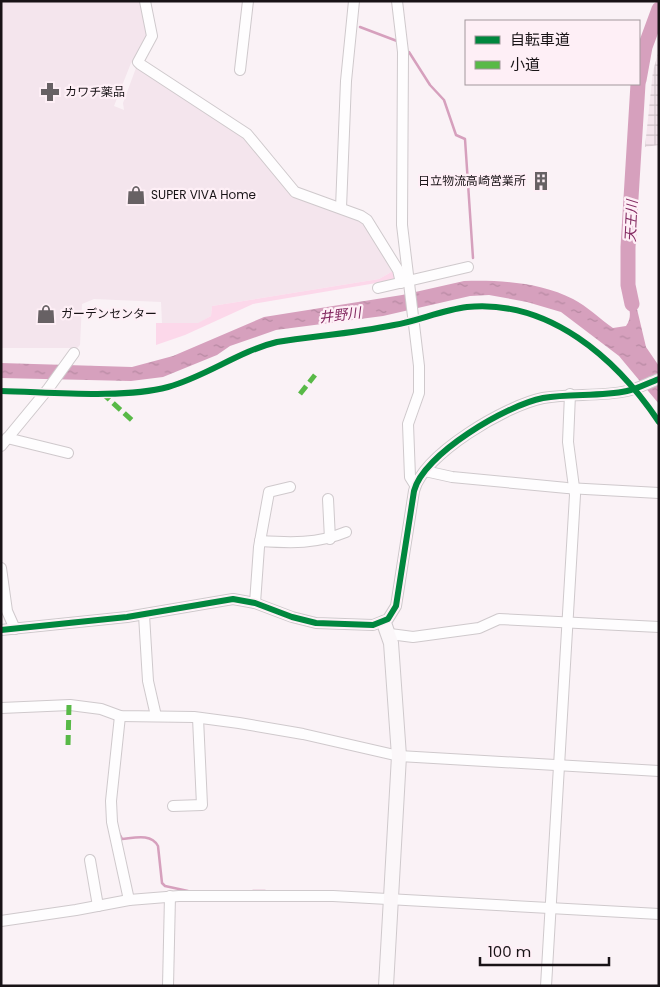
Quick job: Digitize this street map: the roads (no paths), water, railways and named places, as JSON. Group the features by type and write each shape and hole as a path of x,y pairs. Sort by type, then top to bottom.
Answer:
{"street":[{"path":"145,1 152,36 138,62 247,134 295,192 341,208 368,220 405,283"},
{"path":"240,70 248,1"},
{"path":"341,208 346,81 354,1"},
{"path":"397,1 404,52 401,199 405,283 413,318 420,386 408,424 410,478 415,485"},
{"path":"378,288 468,267"},
{"path":"68,453 4,442 74,354"},
{"path":"386,986 399,756 387,629 396,606 415,485 432,461 463,436 504,414 541,398 570,394 624,392 659,379"},
{"path":"546,986 576,488 568,442 570,394"},
{"path":"425,471 452,477 659,493"},
{"path":"255,603 260,541 269,492 290,487"},
{"path":"328,499 330,539"},
{"path":"260,541 307,543 330,539 346,532"},
{"path":"1,568 7,611 15,629"},
{"path":"1,630 144,615 234,599 255,603 292,617 316,623 373,625 413,637 479,628 499,619 659,627"},
{"path":"144,615 148,680 156,716"},
{"path":"1,708 70,705 101,709 120,716 198,718 304,734 399,756 659,771"},
{"path":"120,716 110,801 112,822 129,900"},
{"path":"173,806 202,805 198,718"},
{"path":"90,860 98,906"},
{"path":"1,921 129,900 170,896 264,895 659,914"},
{"path":"168,986 170,896"}],"water":[{"name":"井野川","path":"464,281 520,283 560,293 578,302 613,328 626,326 629,321 628,285 633,292 646,347 659,366 659,404 619,356 561,312 527,302 489,295 470,296 383,316 276,330 230,346 217,355 163,377 131,381 1,378 1,363 132,367 173,356 264,317 402,295"}],"waterway":[{"name":"天王川","path":"640,74 645,47 659,9"},
{"path":"360,27 397,41"},
{"path":"409,52 430,85 444,100 456,135 465,139 473,258"},
{"name":"天王川","path":"632,304 628,285 628,247 638,85"},
{"path":"119,833 122,839 142,837 155,842 158,846 162,883 165,886 188,891"},
{"path":"253,891 265,891"}],"place":[{"name":"カワチ薬品","path":"50,92"},
{"name":"日立物流高崎営業所","path":"541,181"},
{"name":"SUPER VIVA Home","path":"136,195"},
{"name":"ガーデンセンター","path":"46,314"}]}
